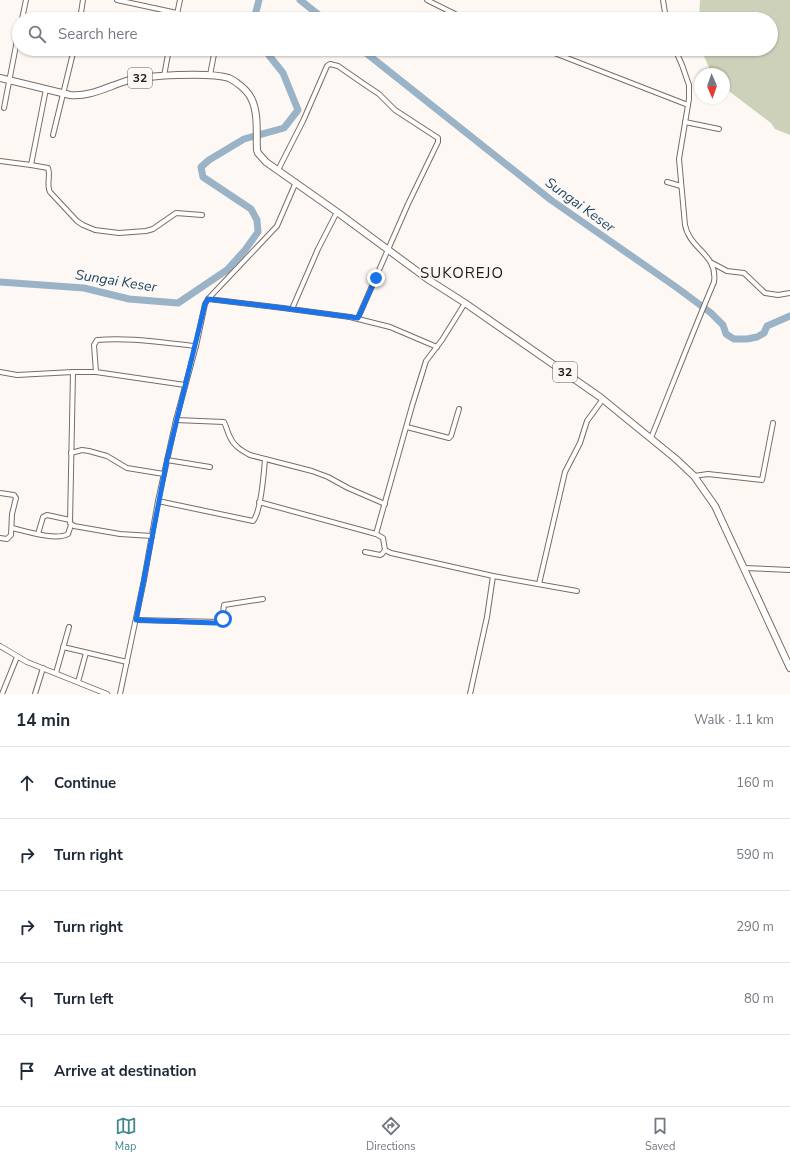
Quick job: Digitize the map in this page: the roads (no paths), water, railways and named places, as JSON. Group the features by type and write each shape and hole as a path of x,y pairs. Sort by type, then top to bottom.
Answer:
{"highway":[{"name":"32","path":"0,78 63,94 80,96 127,81 164,76 210,75 231,79 246,91 254,104 257,150 260,155 278,170 429,280 465,303 603,399 676,459 694,476 715,506 790,668"}],"street":[{"path":"23,12 26,0"},
{"path":"81,12 83,0"},
{"path":"118,0 172,12"},
{"path":"177,12 180,0"},
{"path":"428,0 451,12"},
{"path":"663,0 665,12"},
{"path":"4,108 14,56"},
{"path":"53,135 72,56"},
{"path":"164,76 168,56"},
{"path":"210,75 214,56"},
{"path":"562,56 688,105"},
{"path":"650,438 714,282 715,270 712,263 692,240 687,231 681,186 680,159 689,99 689,85 678,56"},
{"path":"278,170 330,64 338,66 379,94 410,122 437,137 439,141 387,250 358,318"},
{"path":"31,165 46,89"},
{"path":"685,122 719,129"},
{"path":"0,161 48,168 48,185 50,192 77,221 90,229 119,233 146,232 153,229 176,213 202,215"},
{"path":"120,694 136,620 158,501 176,420 196,346 203,310 208,299 277,226 296,182"},
{"path":"667,182 681,186"},
{"path":"292,309 318,249 337,212"},
{"path":"712,263 727,271 744,273 765,293 778,295 790,293"},
{"path":"208,299 358,318 390,327 437,347"},
{"path":"376,534 426,361 437,347 465,303"},
{"path":"96,372 94,345 97,340 138,340 196,346"},
{"path":"0,372 17,375 96,372 185,385"},
{"path":"12,528 49,536 66,536 68,534 71,525 73,372"},
{"path":"539,584 565,472 580,443 587,421 603,399"},
{"path":"407,427 449,438 451,436 459,409"},
{"path":"176,420 224,422 230,438 236,446 250,455 312,471 385,504"},
{"path":"694,476 708,474 762,480 773,423"},
{"path":"71,453 82,450 89,451 107,456 127,468 164,474"},
{"path":"158,501 251,521 255,518 259,502 266,459"},
{"path":"167,460 210,467"},
{"path":"0,493 16,497 12,514 10,538 0,538"},
{"path":"259,502 376,534 383,538 385,550 381,555 366,552"},
{"path":"38,534 42,517 47,515 70,520"},
{"path":"71,525 120,534 152,536"},
{"path":"385,550 391,553 493,576 577,591"},
{"path":"744,568 790,570"},
{"path":"470,694 487,617 493,576"},
{"path":"136,620 220,622 222,621 223,608 226,604 263,599"},
{"path":"56,673 69,628"},
{"path":"0,646 17,657 107,694"},
{"path":"63,647 127,662"},
{"path":"78,682 86,652"},
{"path":"2,694 17,657"},
{"path":"35,694 43,668"}],"waterway":[{"name":"Sungai Keser","path":"256,12 259,0"},
{"name":"Sungai Keser","path":"300,0 315,12"},
{"name":"Sungai Keser","path":"0,282 84,288 129,299 178,303 227,270 245,250 258,232 257,220 251,209 203,177 201,167 209,160 244,139 284,128 298,110 283,73 270,56"},
{"name":"Sungai Keser","path":"370,56 551,200 711,313 723,325 726,334 734,339 757,337 764,333 767,326 790,316"}],"district":[{"name":"SUKOREJO","path":"462,273"}]}
